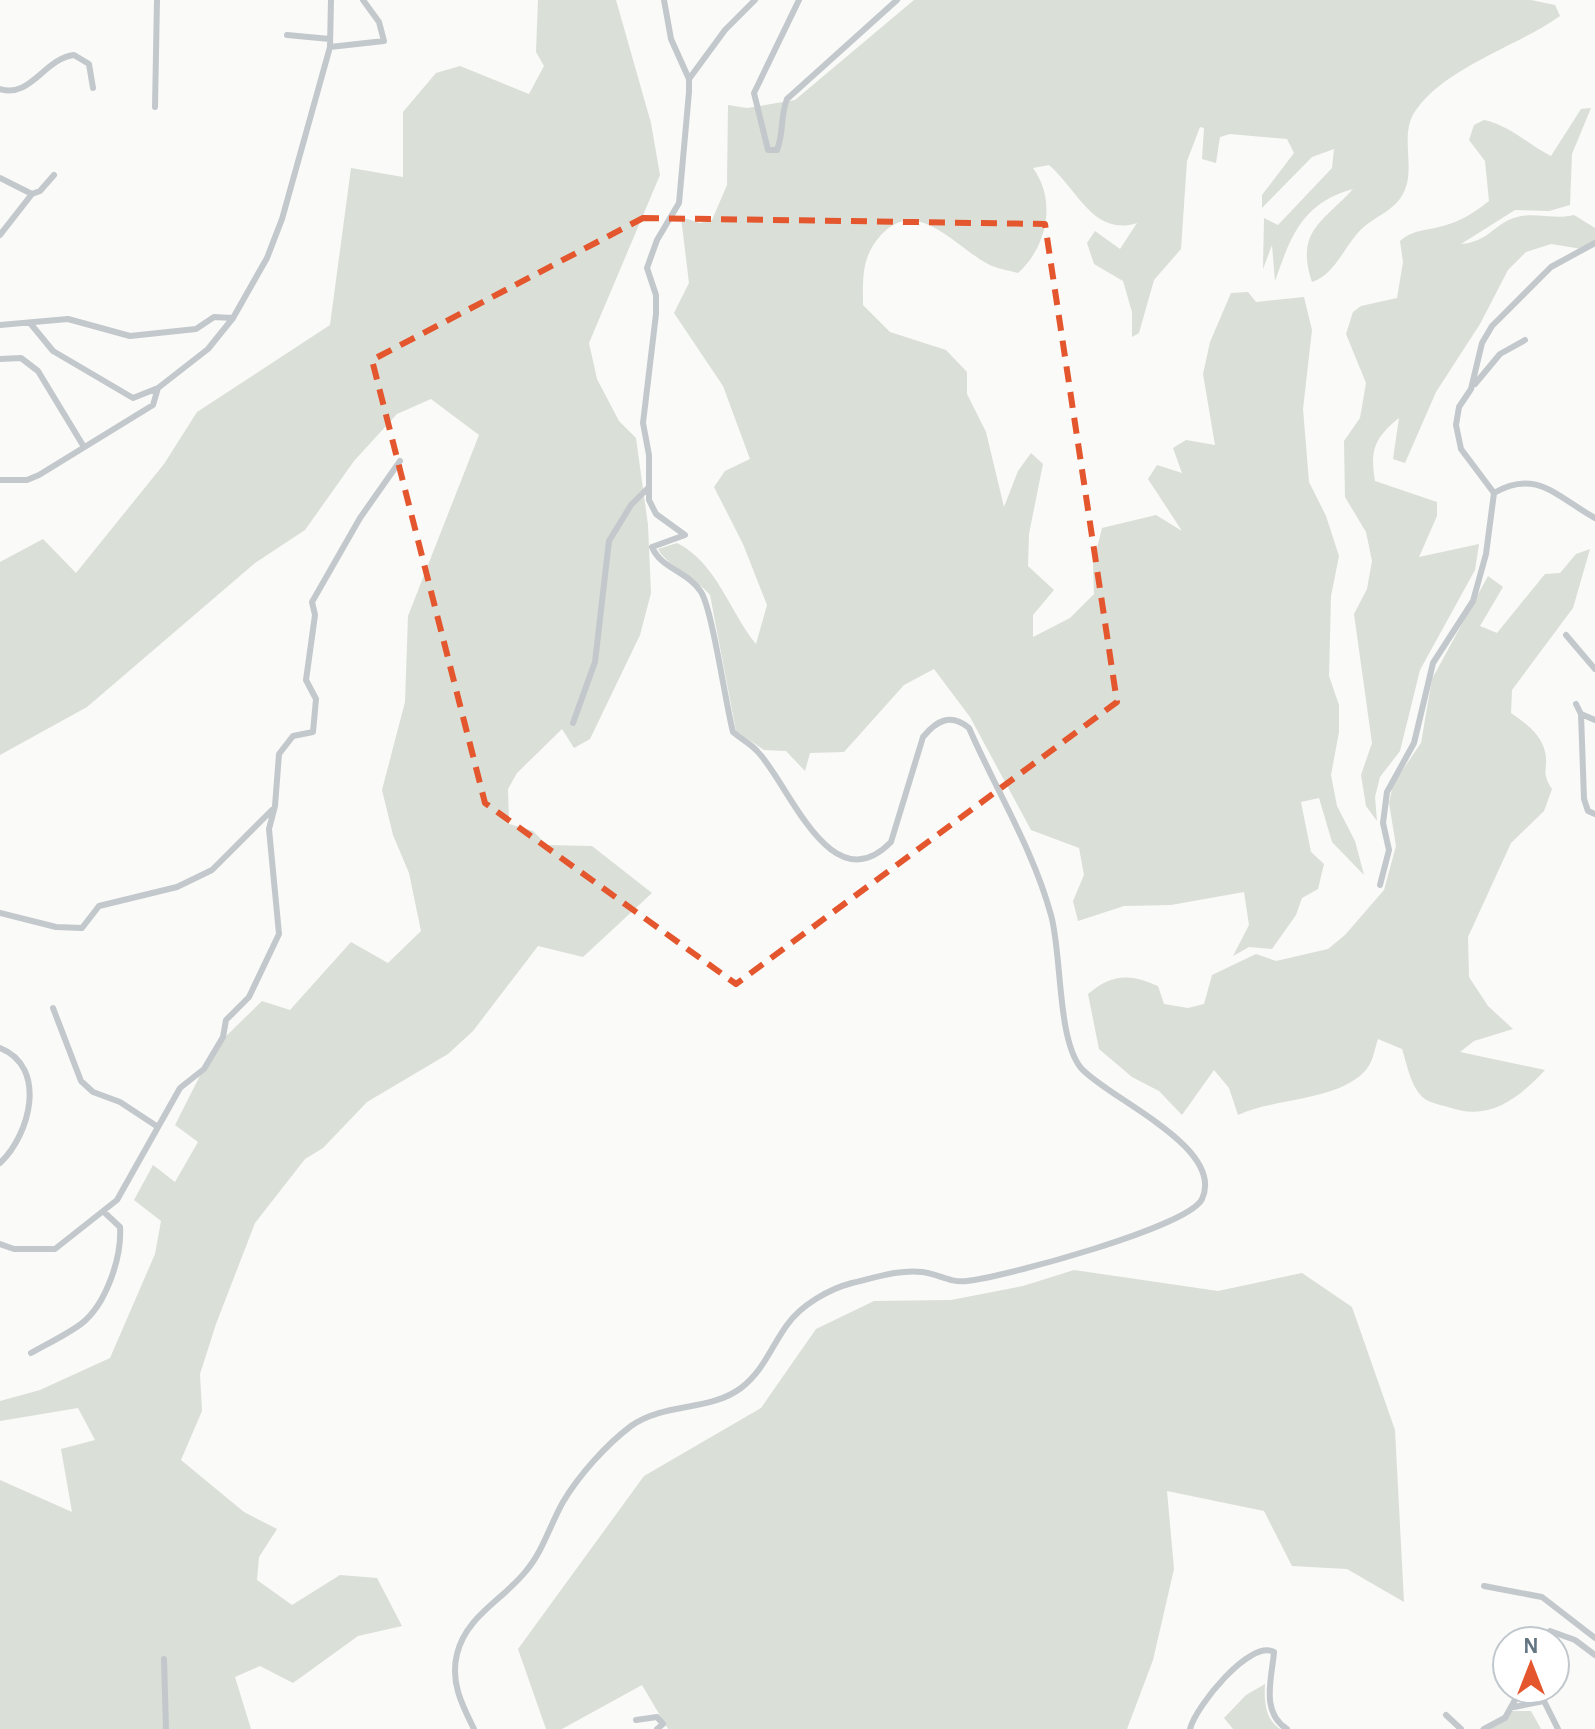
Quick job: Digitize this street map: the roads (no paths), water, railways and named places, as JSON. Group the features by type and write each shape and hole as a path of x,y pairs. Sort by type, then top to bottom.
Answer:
{"street":[{"path":"155,107 157,0"},
{"path":"30,323 53,351 133,398 158,388 208,349 233,318 267,258 282,219 330,47 331,0"},
{"path":"330,47 384,41 379,22 363,0"},
{"path":"474,1729 460,1701 454,1675 462,1641 472,1622 528,1569 564,1501 630,1427 653,1413 715,1401 738,1391 773,1353 787,1325 803,1308 847,1285 901,1273 924,1272 949,1282 1012,1272 1167,1225 1192,1211 1202,1199 1205,1185 1185,1144 1079,1066 1065,1017 1051,914 1014,820 969,728 959,720 946,719 932,725 923,737 891,842 881,852 850,858 830,852 817,839 757,751 733,732 702,592 683,574 657,559 652,547 685,535 656,514 649,500 649,455 643,423 656,295 647,268 657,240 679,203 689,79 671,39 664,0"},
{"path":"689,79 725,30 755,0"},
{"path":"799,0 754,93 768,150 777,150 784,134 781,116 787,99 897,0"},
{"path":"287,35 330,39"},
{"path":"0,89 22,88 57,59 74,55 89,64 93,88"},
{"path":"0,235 32,194 40,191 54,175"},
{"path":"0,178 32,194"},
{"path":"1471,389 1482,343 1492,326 1551,267 1595,243"},
{"path":"0,325 85,321 130,336 196,329 214,317 233,318"},
{"path":"1380,885 1389,850 1383,823 1387,792 1414,743 1433,663 1473,601 1486,554 1494,493 1461,449 1456,425 1459,407 1493,359 1525,340"},
{"path":"0,359 21,358 38,371 84,447"},
{"path":"0,480 27,480 84,447 153,405 158,388"},
{"path":"0,1244 14,1249 55,1249 117,1200 180,1088 204,1069 223,1037 226,1020 249,997 279,934 269,829 275,806 279,754 293,736 313,732 316,719 316,699 306,680 315,615 312,602 360,518 400,461"},
{"path":"1494,493 1512,482 1530,481 1595,518"},
{"path":"573,723 595,662 609,541 631,505 649,487"},
{"path":"1566,635 1595,669"},
{"path":"1576,704 1581,714 1584,799 1588,811 1595,814"},
{"path":"1581,714 1595,720"},
{"path":"0,913 56,927 82,928 99,906 177,887 212,870 275,806"},
{"path":"53,1008 81,1081 93,1092 120,1102 158,1127"},
{"path":"0,1048 13,1053 24,1069 29,1111 25,1128 13,1151 0,1163"},
{"path":"31,1353 83,1323 105,1290 121,1239 120,1227 104,1212"},
{"path":"1484,1586 1542,1597 1595,1638"},
{"path":"1571,1639 1595,1655"},
{"path":"1190,1729 1202,1703 1255,1651 1267,1648 1274,1652 1271,1707 1275,1720 1287,1729"},
{"path":"164,1659 166,1729"},
{"path":"1484,1729 1505,1718 1514,1707 1544,1701 1558,1729"},
{"path":"1446,1715 1461,1729"},
{"path":"636,1720 657,1717 663,1724 657,1729"}]}
